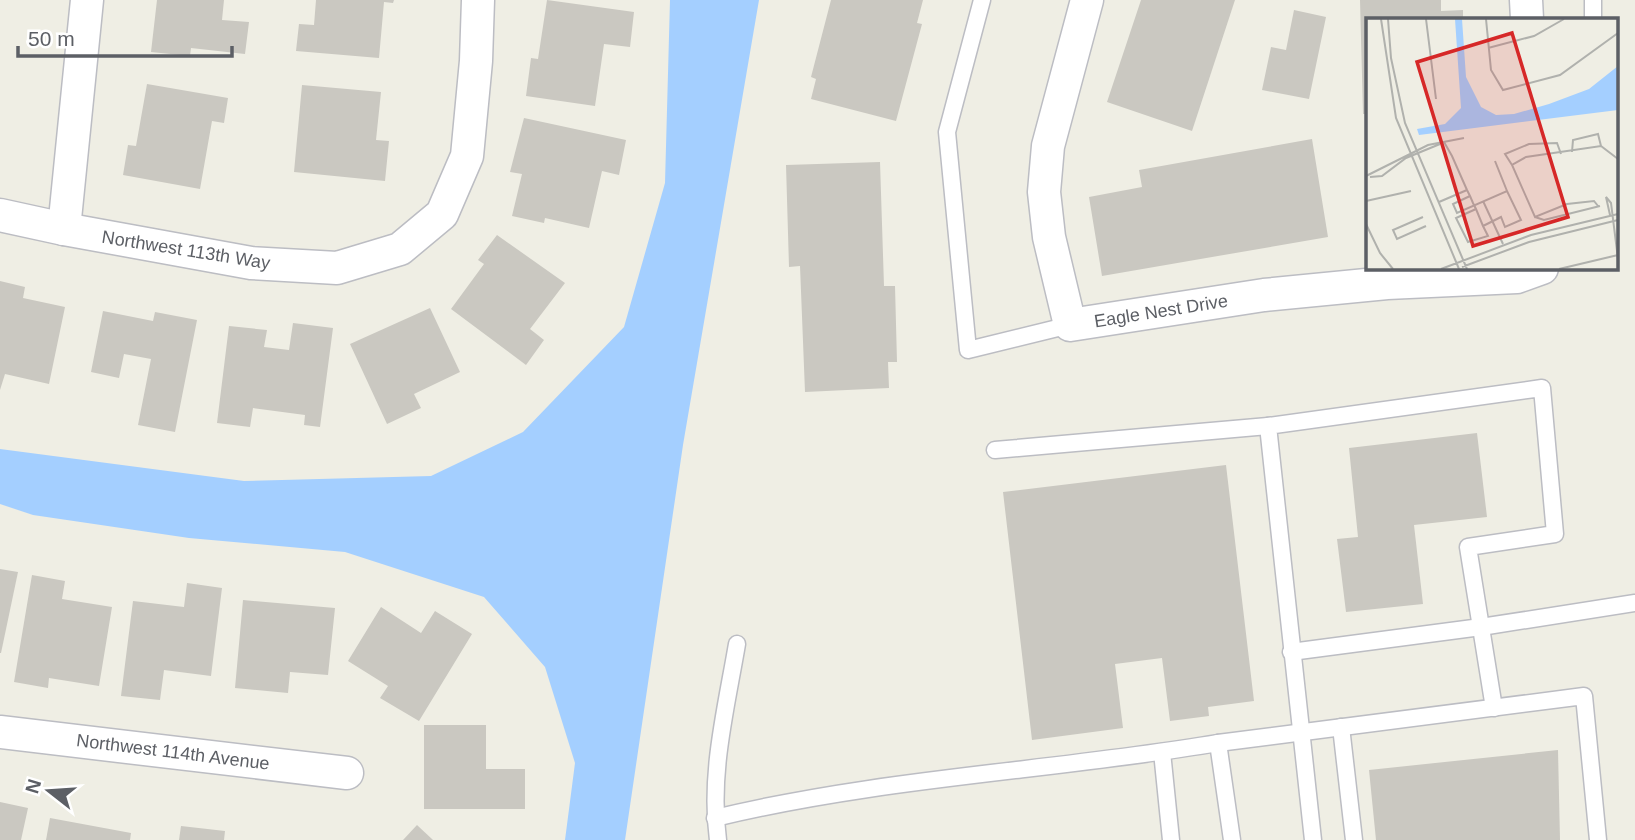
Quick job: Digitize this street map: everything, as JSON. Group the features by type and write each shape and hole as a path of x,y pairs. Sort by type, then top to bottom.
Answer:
{"street":[{"path":"64,229 87,0"},
{"name":"Northwest 113th Way","path":"0,215 251,263 337,268 400,248 442,214 467,156 477,61 478,0"},
{"name":"Eagle Nest Drive","path":"1087,0 1048,146 1044,192 1049,237 1070,325 1264,295 1387,283 1517,277 1536,270"},
{"path":"1526,0 1527,18"},
{"name":"Northwest 114th Avenue","path":"0,732 347,773"}],"lane":[{"path":"982,0 947,132 968,350 1070,325"},
{"path":"1593,0 1593,18"},
{"path":"995,450 1268,426 1542,388 1555,534 1468,547 1494,708"},
{"path":"1268,426 1313,840"},
{"path":"1292,652 1635,603"},
{"path":"718,840 715,776 737,644"},
{"path":"715,818 776,803 852,790 1584,696 1598,840"},
{"path":"1341,727 1354,840"},
{"path":"1218,743 1232,840"},
{"path":"1162,752 1171,840"},
{"path":"710,840 715,818"}],"water":[{"path":"670,0 759,0 683,445 625,840 565,840 575,763 545,667 484,597 345,552 189,538 33,515 0,504 0,449 244,481 431,476 523,432 624,327 665,183"}],"building":[{"path":"157,0 224,0 222,20 249,22 245,54 191,48 190,56 151,52"},
{"path":"316,0 394,0 393,3 384,2 379,58 296,51 299,24 314,25"},
{"path":"547,0 634,12 630,47 604,44 595,106 526,96 531,58 538,59"},
{"path":"831,0 923,0 917,23 922,24 896,121 811,99 816,79 811,77"},
{"path":"1141,0 1235,0 1192,131 1107,102"},
{"path":"1360,0 1441,0 1441,11 1463,10 1463,18 1366,18 1366,114 1363,114"},
{"path":"1294,10 1326,17 1309,99 1262,90 1271,47 1286,50"},
{"path":"147,84 228,98 224,123 212,121 200,189 123,175 128,145 136,146"},
{"path":"302,85 381,92 376,140 389,141 385,181 294,172"},
{"path":"524,118 626,140 619,175 602,171 589,228 545,218 544,223 512,216 522,174 510,172"},
{"path":"1312,139 1328,237 1102,276 1089,197 1142,187 1139,170"},
{"path":"880,162 884,286 895,286 897,362 888,362 889,388 805,392 800,266 789,267 786,165"},
{"path":"497,235 565,283 530,329 544,340 526,365 451,309 484,264 478,260"},
{"path":"0,281 25,287 23,298 65,307 49,384 5,374 0,390"},
{"path":"430,308 460,372 414,394 421,408 387,424 350,344"},
{"path":"103,311 153,321 155,312 197,320 175,432 138,425 151,359 124,354 119,378 91,372"},
{"path":"293,323 333,328 320,427 304,425 305,415 253,408 250,427 217,423 229,326 267,330 264,347 289,350"},
{"path":"1477,433 1487,517 1414,525 1423,604 1346,612 1337,539 1358,537 1349,448"},
{"path":"1226,465 1254,701 1208,707 1209,716 1170,721 1162,658 1115,664 1123,728 1032,740 1003,492"},
{"path":"0,569 18,572 1,653 0,653"},
{"path":"32,575 65,581 62,599 112,607 99,686 49,678 48,688 14,682"},
{"path":"187,583 222,588 211,676 164,670 160,700 121,696 133,601 184,607"},
{"path":"243,600 335,608 328,675 290,672 288,693 235,688"},
{"path":"381,607 421,633 435,611 472,634 419,721 380,698 388,686 348,661"},
{"path":"424,725 486,725 486,769 525,769 525,809 424,809"},
{"path":"1558,750 1560,840 1376,840 1369,770"},
{"path":"0,802 28,808 21,840 0,840"},
{"path":"50,818 131,833 130,840 46,840"},
{"path":"417,825 433,840 403,840"},
{"path":"181,826 225,831 224,840 179,840"}]}
